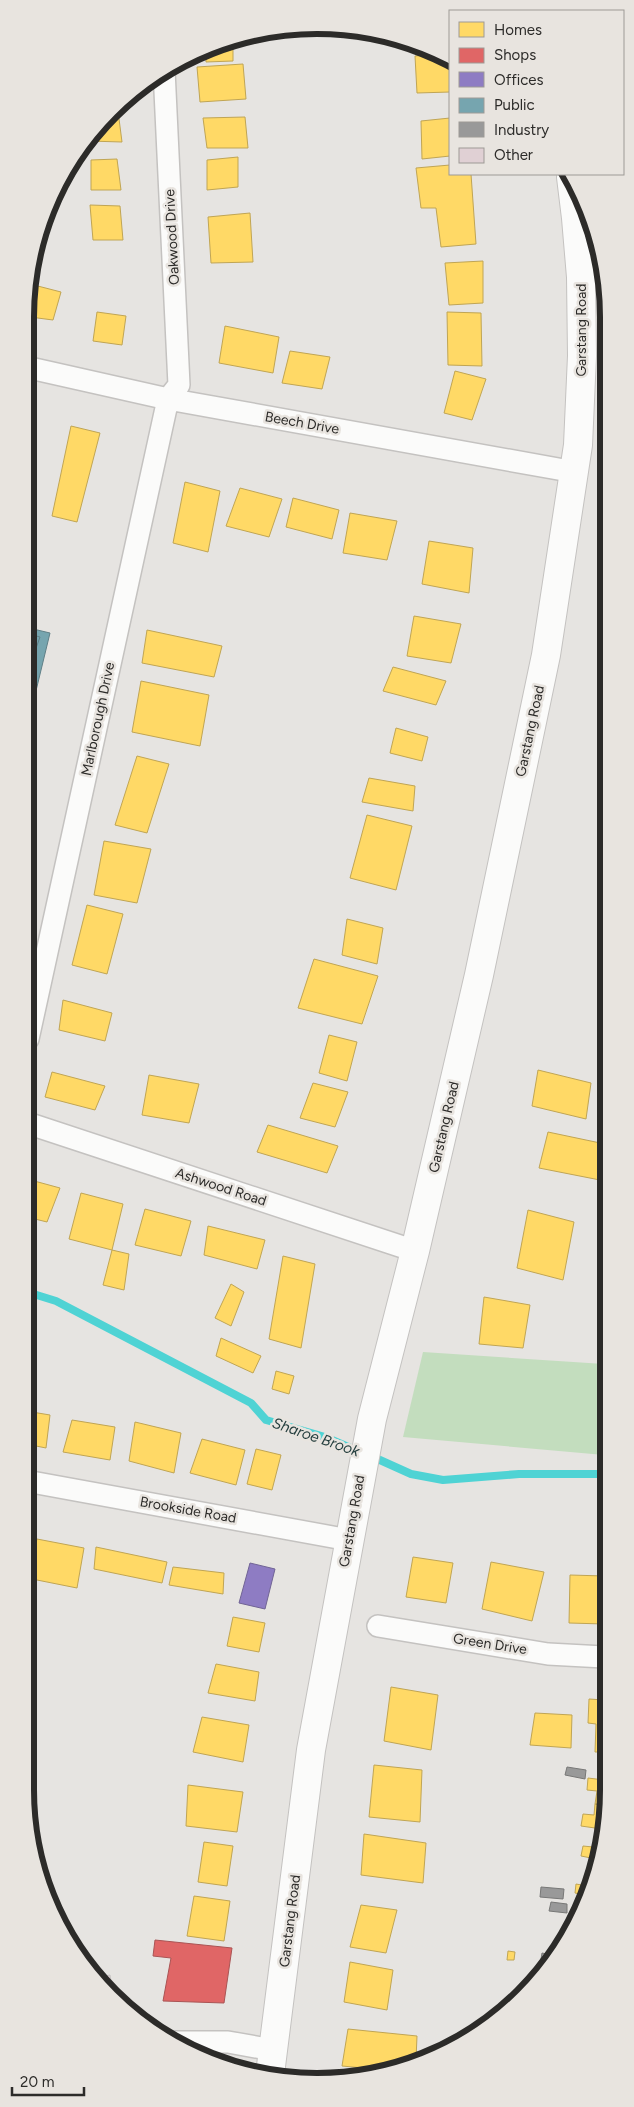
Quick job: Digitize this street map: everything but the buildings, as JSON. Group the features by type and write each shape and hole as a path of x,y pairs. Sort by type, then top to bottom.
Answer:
{"highway":[{"name":"Garstang Road","path":"272,2062 311,1750 361,1473 372,1419 415,1251 479,975 544,665 578,444 582,356 582,218"}],"street":[{"name":"Oakwood Drive","path":"164,78 179,385 168,399"},
{"name":"Beech Drive","path":"34,369 168,399 575,472"},
{"name":"Marlborough Drive","path":"34,1012 168,399"},
{"name":"Ashwood Road","path":"34,1125 415,1251"},
{"name":"Brookside Road","path":"34,1482 350,1540"},
{"name":"Green Drive","path":"378,1626 548,1654 600,1657"},
{"path":"188,2042 228,2042 272,2062"}],"green space":[{"path":"423,1352 600,1364 600,1455 403,1437"}],"waterway":[{"name":"Sharoe Brook","path":"34,1294 56,1301 251,1403 266,1420 325,1437 360,1452"},
{"name":"Sharoe Brook","path":"371,1456 411,1474 443,1480 519,1474 600,1474"}]}
